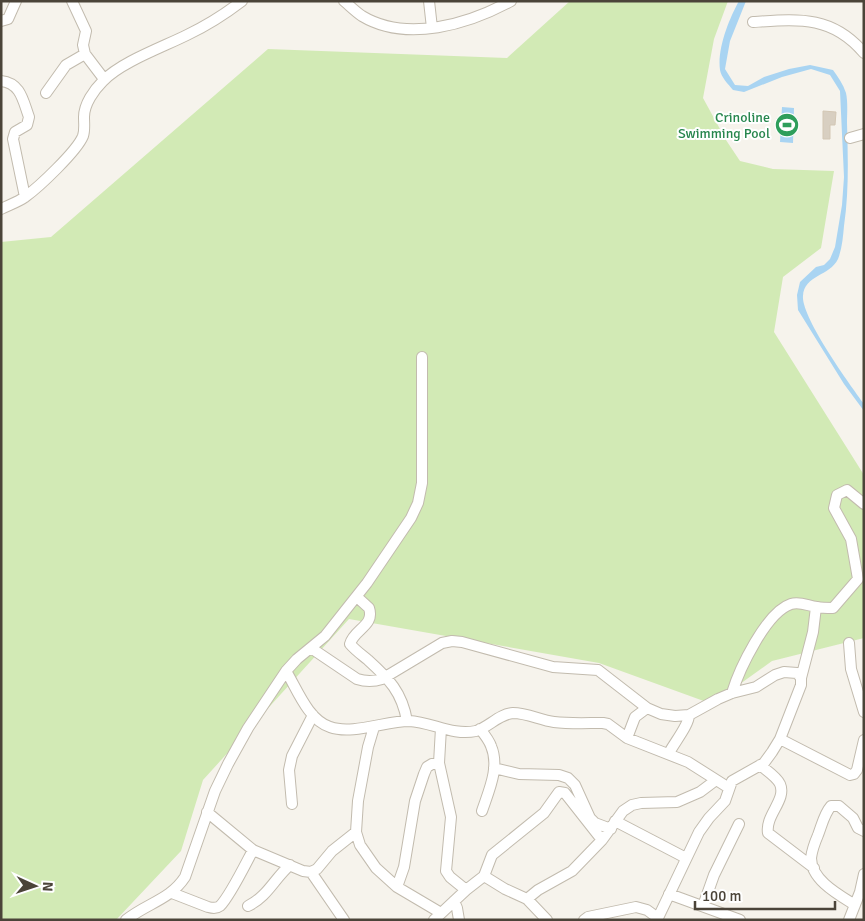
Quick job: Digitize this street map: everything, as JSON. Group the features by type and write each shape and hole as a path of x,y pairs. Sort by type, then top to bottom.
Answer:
{"street":[{"path":"1,21 8,19 16,1"},
{"path":"72,1 86,31 83,46 85,54 104,79"},
{"path":"1,209 25,197 76,146 82,137 85,127 84,115 92,94 104,79 118,69 190,34 242,1"},
{"path":"344,1 362,16 383,25 402,28 432,28 461,23 494,6 511,1"},
{"path":"429,1 432,28"},
{"path":"753,22 811,21 827,26 847,37 864,53"},
{"path":"46,93 66,66 85,54"},
{"path":"1,81 14,85 18,89 29,117 27,125 15,132 12,139 25,197"},
{"path":"850,138 864,134"},
{"path":"126,920 178,888 185,877 215,791 248,728 286,671 325,636 357,597 411,518 418,503 422,482 422,357"},
{"path":"732,693 745,658 771,620 783,608 790,604 800,603 816,607 833,608 858,579 852,539 834,508 837,495 848,490 864,504"},
{"path":"357,597 369,608 370,618 351,640 350,644 386,677 402,698 407,721"},
{"path":"584,920 636,907 647,910 657,919 699,832 725,801 732,781 760,765 772,752 780,739 801,685 801,678 813,632 816,607"},
{"path":"311,648 357,679 364,682 373,682 386,677 442,643 462,642 553,668 598,670 647,708 661,714 675,716 689,715 732,693 756,687 784,672 796,673 801,678"},
{"path":"848,643 851,669 864,712"},
{"path":"286,671 313,715 330,727 341,729 374,727 407,721 422,722 464,732 480,729 499,718 515,713 553,722 608,724 626,738 669,753 688,762 729,788"},
{"path":"626,738 635,717 647,708"},
{"path":"292,804 289,770 292,756 313,715"},
{"path":"669,753 688,724 689,715"},
{"path":"374,727 368,747 358,801 356,832 360,845 376,868 398,887 438,916 484,876 492,855 544,813 559,792 565,793 602,840"},
{"path":"441,728 439,763 450,817 446,871 450,877 466,890"},
{"path":"480,729 491,744 494,756 492,781 482,811"},
{"path":"780,739 850,775 854,774 857,770 864,740"},
{"path":"398,887 404,868 415,801 427,767 439,763"},
{"path":"760,765 777,780 781,791 780,798 769,820 768,833 814,868"},
{"path":"494,768 518,774 559,775 568,778 575,785 590,818 595,823 613,825 686,858"},
{"path":"527,899 538,890 572,871 602,840 623,812 632,805 677,802 700,792 716,780"},
{"path":"855,905 830,888 819,877 811,859 813,846 827,811 831,806 839,806 853,818 858,828 864,831"},
{"path":"208,812 253,850 303,871 311,872 317,869 332,851 356,832"},
{"path":"703,906 717,868 739,824"},
{"path":"172,893 208,907 214,908 219,906 232,888 253,850"},
{"path":"248,906 257,902 266,894 276,879 290,865"},
{"path":"311,872 344,920"},
{"path":"849,920 864,874"},
{"path":"484,876 505,889 527,899 547,920"},
{"path":"669,894 740,920"},
{"path":"454,901 459,920"}],"green space":[{"path":"570,1 728,1 714,39 703,98 726,140 740,161 773,169 834,171 821,248 783,277 774,332 864,475 864,638 772,661 712,704 599,663 349,619 203,780 181,851 116,920 1,920 1,242 51,237 268,49 507,58"}],"water":[{"path":"739,1 746,1 730,41 725,69 735,85 748,86 764,77 810,65 833,70 846,93 848,162 846,213 841,247 838,259 834,265 808,284 804,289 803,296 804,306 810,319 838,367 864,404 864,411 844,384 798,310 797,295 800,282 816,267 824,265 830,259 835,247 842,205 844,177 840,91 830,75 811,69 782,77 744,92 733,90 720,70 720,53 731,16"},
{"name":"Crinoline Swimming Pool","path":"782,107 794,108 793,143 780,142"}],"building":[{"path":"823,111 836,112 835,125 830,125 830,139 823,139"}],"place":[{"name":"Crinoline Swimming Pool","path":"787,125"}]}
